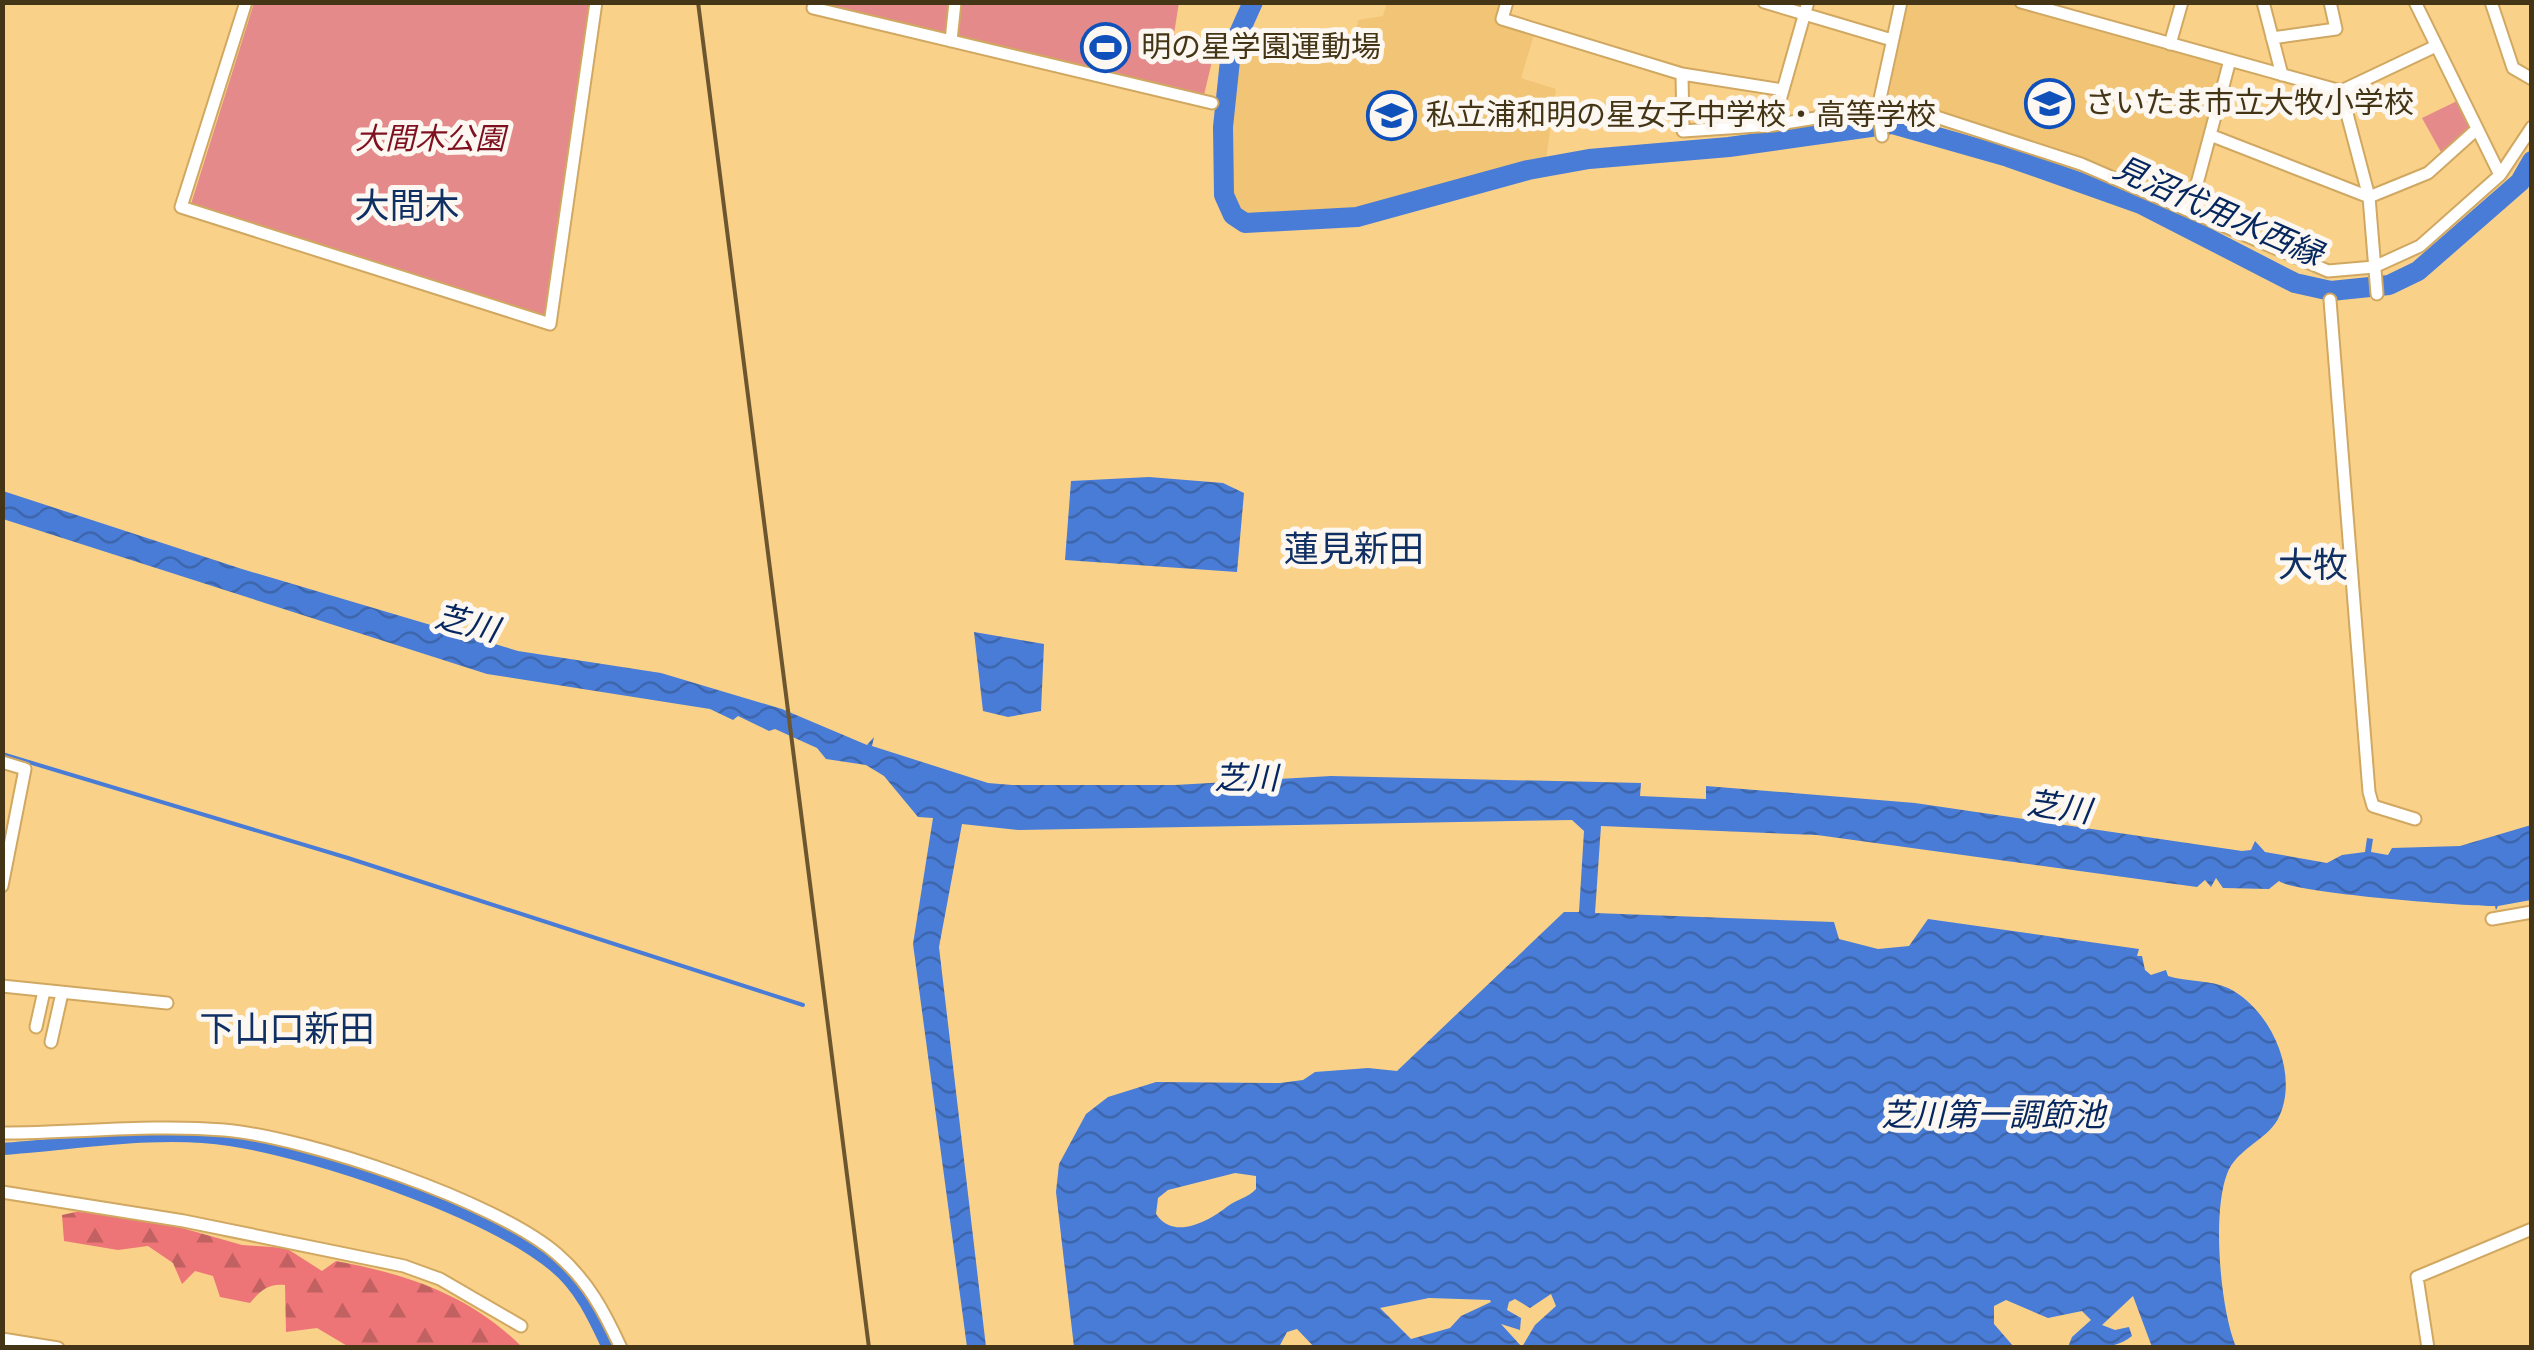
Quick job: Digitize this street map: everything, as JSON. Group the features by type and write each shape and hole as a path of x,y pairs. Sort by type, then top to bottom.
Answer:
{"street":[{"path":"246,2 181,207 550,324 596,2"},
{"path":"951,41 954,2"},
{"path":"1507,2 1502,19 1682,74 1783,90"},
{"path":"1764,2 1806,8 1892,40"},
{"path":"1882,136 1879,113 1901,2"},
{"path":"2021,2 2342,92 2436,46"},
{"path":"2170,44 2182,2"},
{"path":"2264,2 2282,74"},
{"path":"2272,38 2336,29 2330,2"},
{"path":"2415,2 2500,176"},
{"path":"2491,2 2513,68 2532,79"},
{"path":"813,8 1212,103"},
{"path":"1772,125 1806,8"},
{"path":"2190,210 2230,60"},
{"path":"1682,74 1683,131 1924,112 2081,164 2328,271 2376,280 2500,176 2532,128"},
{"path":"2342,92 2369,197 2376,280"},
{"path":"2210,135 2369,197 2428,172 2477,129"},
{"path":"2330,300 2370,792 2373,806 2415,819"},
{"path":"2,762 25,769 2,886"},
{"path":"2492,920 2532,912"},
{"path":"2,986 167,1003"},
{"path":"36,1027 44,991"},
{"path":"51,1042 62,993"},
{"path":"2,1133 228,1130 369,1164 534,1237 592,1290 621,1348"},
{"path":"2,1192 184,1220 404,1266 440,1279 521,1326"},
{"path":"2428,1348 2417,1276 2532,1229"},
{"path":"2,1339 58,1348"}],"shaded area":[{"name":"私立浦和明の星女子中学校・高等学校","path":"1387,2 1503,3 1496,24 1534,35 1521,78 1556,89 1546,159 1339,215 1244,214 1235,205 1229,135 1239,56 1251,59 1265,41 1276,37 1354,42 1358,20 1383,16"},
{"name":"さいたま市立大牧小学校","path":"1907,3 2006,3 2222,63 2186,200 1926,107 1887,105"}],"green space":[{"name":"明の星学園運動場","path":"1179,2 1174,34 1217,40 1204,95 958,38 961,3"},
{"name":"大間木公園","path":"254,3 589,3 547,318 191,204"},
{"path":"949,3 946,35 821,4"},
{"path":"2457,101 2470,126 2442,154 2422,118"},
{"path":"89,1209 161,1222 242,1245 286,1248 322,1271 336,1261 412,1280 481,1313 522,1347 349,1347 317,1328 286,1332 285,1285 265,1289 250,1303 220,1297 213,1276 195,1271 182,1284 173,1263 148,1246 118,1250 64,1241 62,1215"}],"water":[{"path":"1149,477 1223,483 1244,493 1237,572 1065,560 1071,481"},
{"name":"芝川第一調節池","path":"3,491 242,569 518,651 661,673 782,709 867,745 874,737 872,746 988,783 1175,785 1331,776 1641,783 1640,796 1706,799 1706,786 1915,803 2242,851 2251,850 2255,841 2265,852 2327,863 2342,855 2365,852 2367,838 2373,839 2371,852 2388,855 2392,848 2460,846 2531,825 2531,900 2498,906 2496,910 2495,906 2346,894 2279,881 2269,889 2223,888 2216,878 2211,887 2205,880 2197,887 1817,835 1601,826 1595,913 1834,922 1839,939 1878,949 1909,946 1928,919 2139,949 2137,956 2142,956 2145,970 2151,975 2166,970 2168,976 2221,985 2243,998 2268,1026 2277,1044 2286,1082 2278,1119 2231,1165 2222,1191 2220,1260 2236,1347 2152,1347 2133,1296 2102,1325 2115,1330 2129,1327 2132,1336 2118,1344 2094,1348 2068,1347 2072,1337 2091,1320 2082,1311 2048,1318 2006,1300 1994,1306 1994,1324 2014,1347 1315,1348 1297,1329 1287,1332 1279,1347 1074,1347 1056,1192 1059,1164 1086,1114 1108,1097 1156,1082 1280,1083 1303,1080 1315,1072 1368,1068 1397,1071 1564,912 1579,912 1584,831 1572,820 1019,830 962,824 939,947 986,1347 967,1347 913,944 933,818 918,817 884,776 866,765 826,759 817,748 738,716 733,720 710,709 487,674 3,519","holes":["1235,1173 1256,1176 1256,1189 1211,1217 1182,1227 1163,1222 1156,1214 1158,1198 1168,1190","1551,1294 1556,1306 1535,1325 1522,1347 1501,1324 1520,1330 1521,1318 1507,1310 1509,1302 1515,1299 1530,1308","1429,1298 1491,1302 1461,1316 1450,1328 1411,1339 1380,1308"]},
{"path":"974,632 1044,644 1041,711 1008,717 983,711"}],"waterway":[{"name":"見沼代用水西縁","path":"1253,2 1231,51 1223,127 1224,195 1233,215 1245,223 1357,217 1528,170 1589,159 1729,147 1892,124 2008,157 2141,204 2295,283 2331,291 2389,285 2418,271 2520,182 2532,161"},
{"path":"2,754 348,858 803,1005"},
{"path":"2,1149 145,1137 202,1137 266,1147 353,1171 445,1205 525,1245 571,1283 608,1348"}],"railway":[{"path":"698,2 869,1348"}],"place":[{"name":"明の星学園運動場","path":"1106,47"},
{"name":"さいたま市立大牧小学校","path":"2050,103"},
{"name":"私立浦和明の星女子中学校・高等学校","path":"1391,115"}],"district":[{"name":"大間木","path":"407,206"},
{"name":"蓮見新田","path":"1354,549"},
{"name":"大牧","path":"2313,565"},
{"name":"下山口新田","path":"287,1029"}],"water label":[{"name":"芝川","path":"467,623"},
{"name":"芝川","path":"1246,778"},
{"name":"芝川","path":"2059,807"}]}
